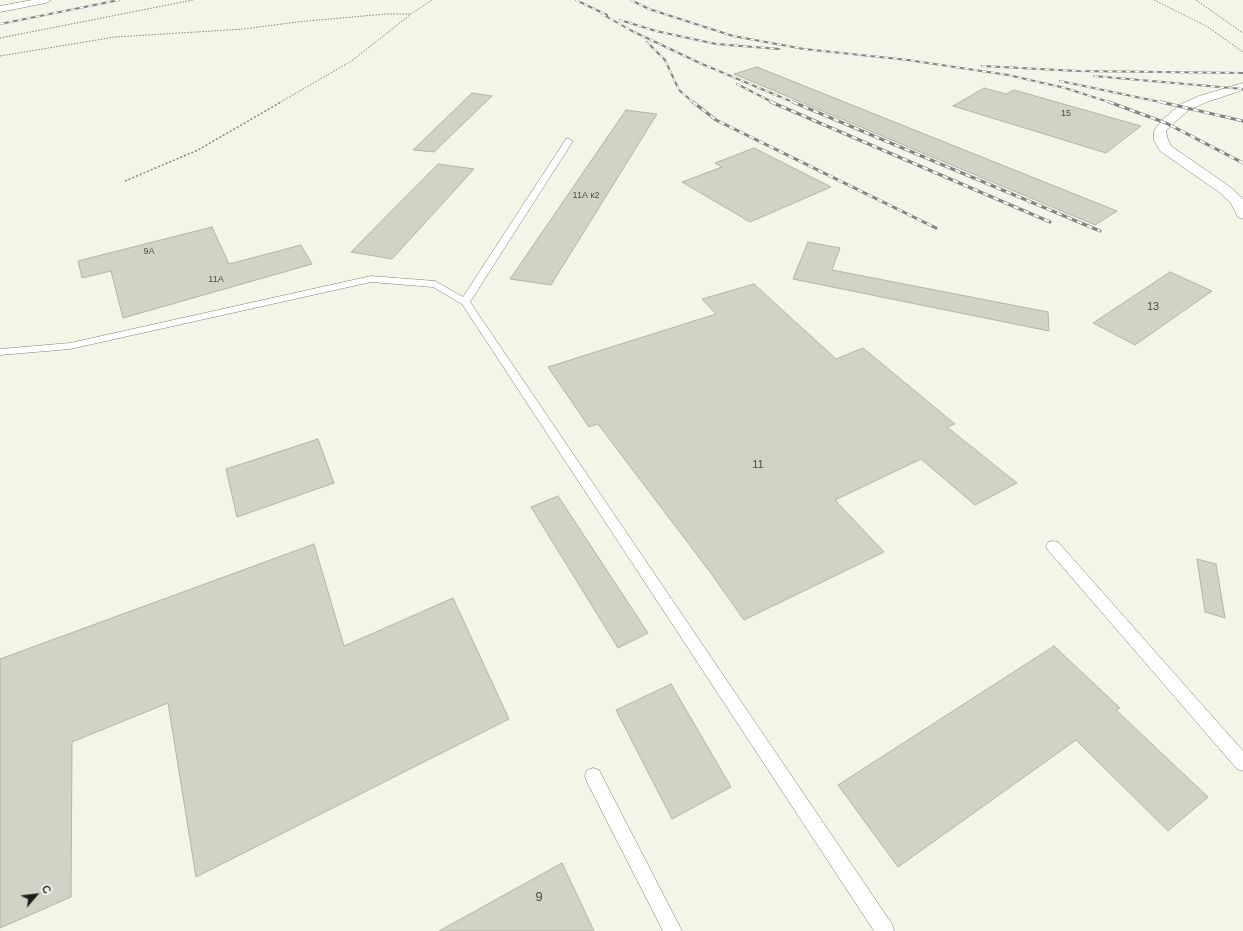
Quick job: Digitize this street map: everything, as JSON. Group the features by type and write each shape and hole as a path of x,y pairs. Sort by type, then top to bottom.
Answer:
{"street":[{"path":"0,9 46,0"},
{"path":"1243,86 1203,98 1185,108 1166,123 1160,131 1165,148 1224,189 1236,200 1243,214"}],"lane":[{"path":"465,302 569,140"},
{"path":"0,352 70,346 371,279 435,284 465,302 885,931"},
{"path":"1053,546 1243,763"},
{"path":"593,776 673,931"}],"path":[{"path":"0,38 193,0"},
{"path":"125,181 198,150 281,102 352,60 411,14 432,0"},
{"path":"1154,0 1208,26 1243,52"},
{"path":"1196,0 1243,33"},
{"path":"0,56 115,37 244,29 297,22 386,14 411,14"}],"building":[{"path":"757,67 1117,211 1095,225 734,74"},
{"path":"984,88 1006,94 1014,90 1141,126 1106,153 953,106"},
{"path":"472,93 492,96 434,152 413,150"},
{"path":"626,110 657,114 551,285 510,279"},
{"path":"754,148 831,187 750,222 682,182 722,167 715,163"},
{"path":"438,164 474,169 392,259 351,252"},
{"path":"212,227 229,264 301,245 312,264 123,318 111,271 82,278 78,261"},
{"path":"808,242 840,248 832,270 1048,312 1049,331 793,279"},
{"path":"1170,272 1212,291 1135,345 1093,323"},
{"path":"754,284 836,359 863,348 955,424 947,427 1017,483 975,505 921,459 835,500 884,552 744,620 710,572 598,424 589,427 548,367 716,314 702,299"},
{"path":"318,439 334,483 237,517 226,469"},
{"path":"558,496 648,633 618,648 531,507"},
{"path":"314,544 344,646 453,598 509,719 196,877 168,703 72,742 71,897 0,928 0,659"},
{"path":"1197,559 1216,564 1225,618 1205,612"},
{"path":"1054,646 1120,708 1116,710 1208,797 1168,831 1076,740 898,867 838,785"},
{"path":"671,684 731,787 672,819 616,710"},
{"path":"562,863 594,931 439,931"}],"railway":[{"path":"0,24 119,0"},
{"path":"576,0 607,15"},
{"path":"631,0 649,9 733,36 804,49 908,60 1008,75 1065,88 1110,102"},
{"path":"602,14 632,31 702,64 795,103"},
{"path":"620,20 656,31 716,44 779,49"},
{"path":"647,42 665,60 679,90 694,103"},
{"path":"982,66 1078,71 1243,73"},
{"path":"1094,76 1243,89"},
{"path":"1060,81 1165,103"},
{"path":"737,84 774,103"},
{"path":"693,102 716,120 936,228"},
{"path":"771,102 1050,222"},
{"path":"793,102 1100,231"},
{"path":"1110,102 1166,123 1243,163"},
{"path":"1161,102 1243,121"}]}
